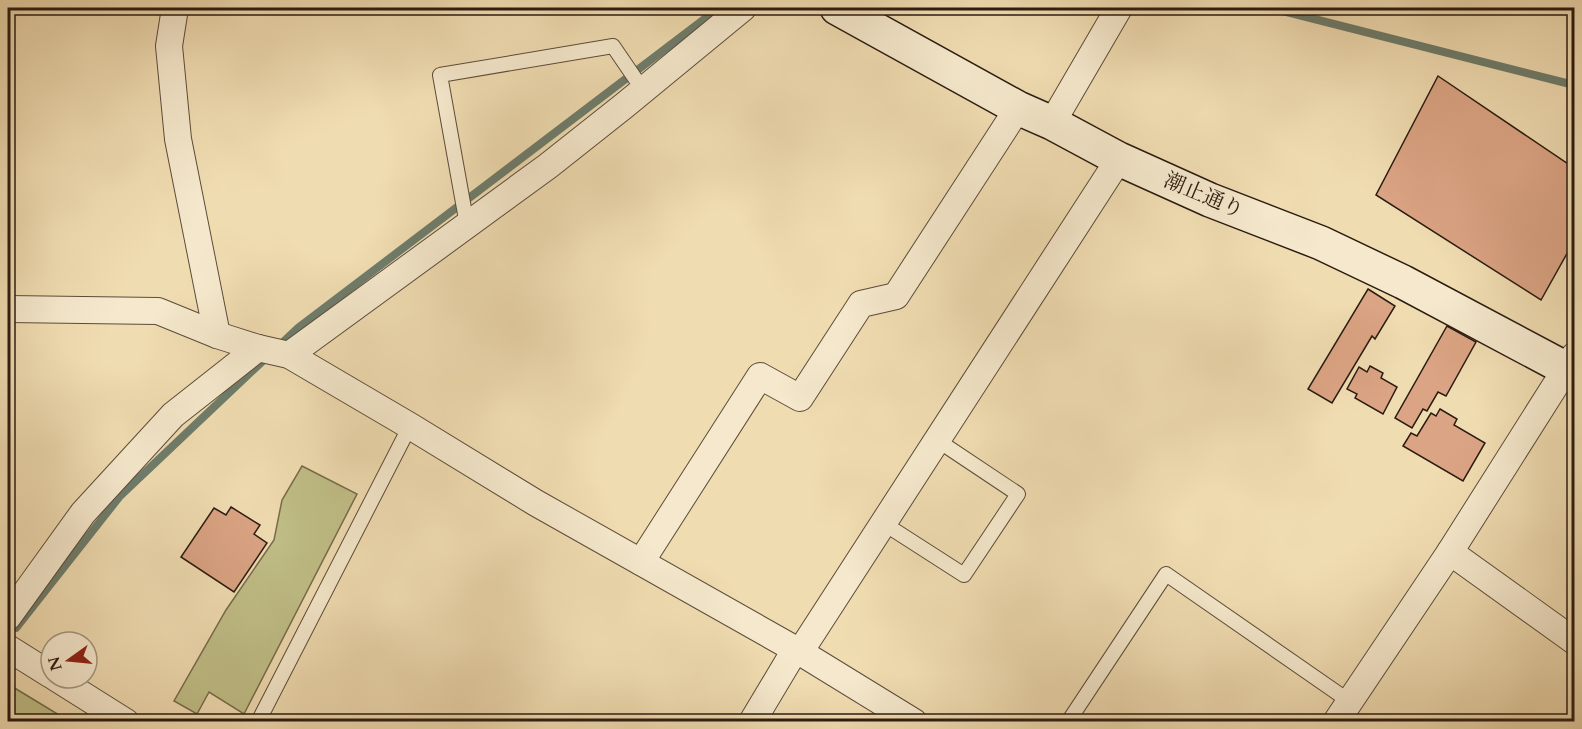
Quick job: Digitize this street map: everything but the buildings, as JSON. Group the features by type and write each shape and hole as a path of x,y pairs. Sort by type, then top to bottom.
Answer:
{"street":[{"path":"175,8 169,46 178,139 217,335"},
{"path":"289,355 548,166 743,8"},
{"name":"潮止通り","path":"837,8 1018,108 1052,123 1119,159 1210,200 1321,243 1572,366"},
{"path":"1052,123 1119,8"},
{"path":"641,562 760,376 800,398 861,304 896,296 1018,108"},
{"path":"753,722 797,651 884,523 1119,159"},
{"path":"8,309 158,311 217,335 289,355 536,503 797,651 914,722"},
{"path":"8,616 83,513 173,415 258,348"},
{"path":"1342,711 1572,366"},
{"path":"1450,552 1575,641"},
{"path":"8,648 39,667"},
{"path":"75,690 126,722"}],"lane":[{"path":"467,225 440,75 614,46 643,90"},
{"path":"258,722 410,426"},
{"path":"884,523 964,575 1018,494 937,440"},
{"path":"1068,722 1166,574 1342,711"}],"shaded area":[{"path":"302,466 357,494 244,714 209,692 197,714 174,701 226,610 274,540 282,500"},
{"path":"8,684 69,721 8,721"}],"waterway":[{"path":"278,347 298,328 719,8"},
{"path":"1271,8 1574,85"},
{"path":"8,628 16,628 120,496 268,356"}]}
